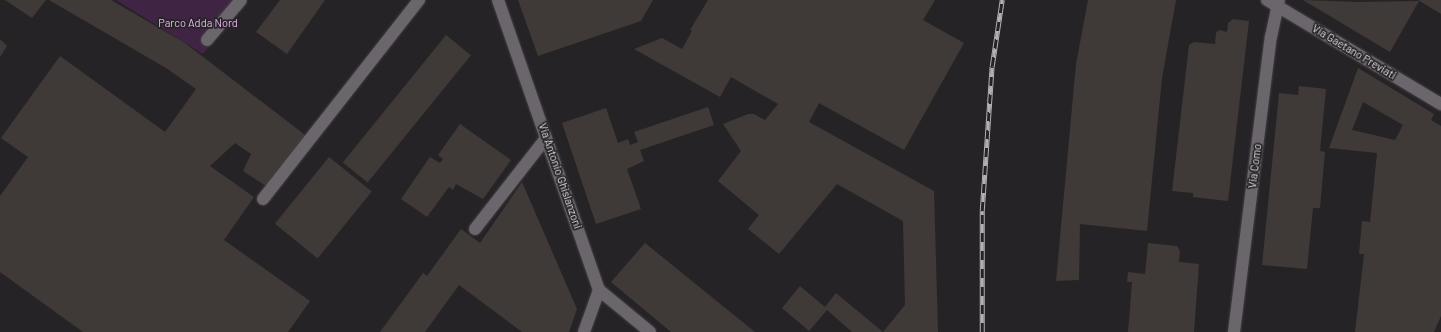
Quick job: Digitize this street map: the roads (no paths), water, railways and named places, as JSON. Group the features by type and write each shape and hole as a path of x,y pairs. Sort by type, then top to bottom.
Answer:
{"street":[{"path":"207,40 241,0"},
{"path":"263,199 419,0"},
{"name":"Via Antonio Ghislanzoni","path":"498,0 599,290"},
{"name":"Via Gaetano Previati","path":"1274,2 1441,104"},
{"name":"Via Como","path":"1234,332 1274,2"},
{"path":"475,229 546,138"},
{"path":"584,332 599,290 650,332"}],"railway":[{"path":"982,332 982,211 992,66 1002,0"}],"park label":[{"name":"Parco Adda Nord","path":"198,23"}]}
